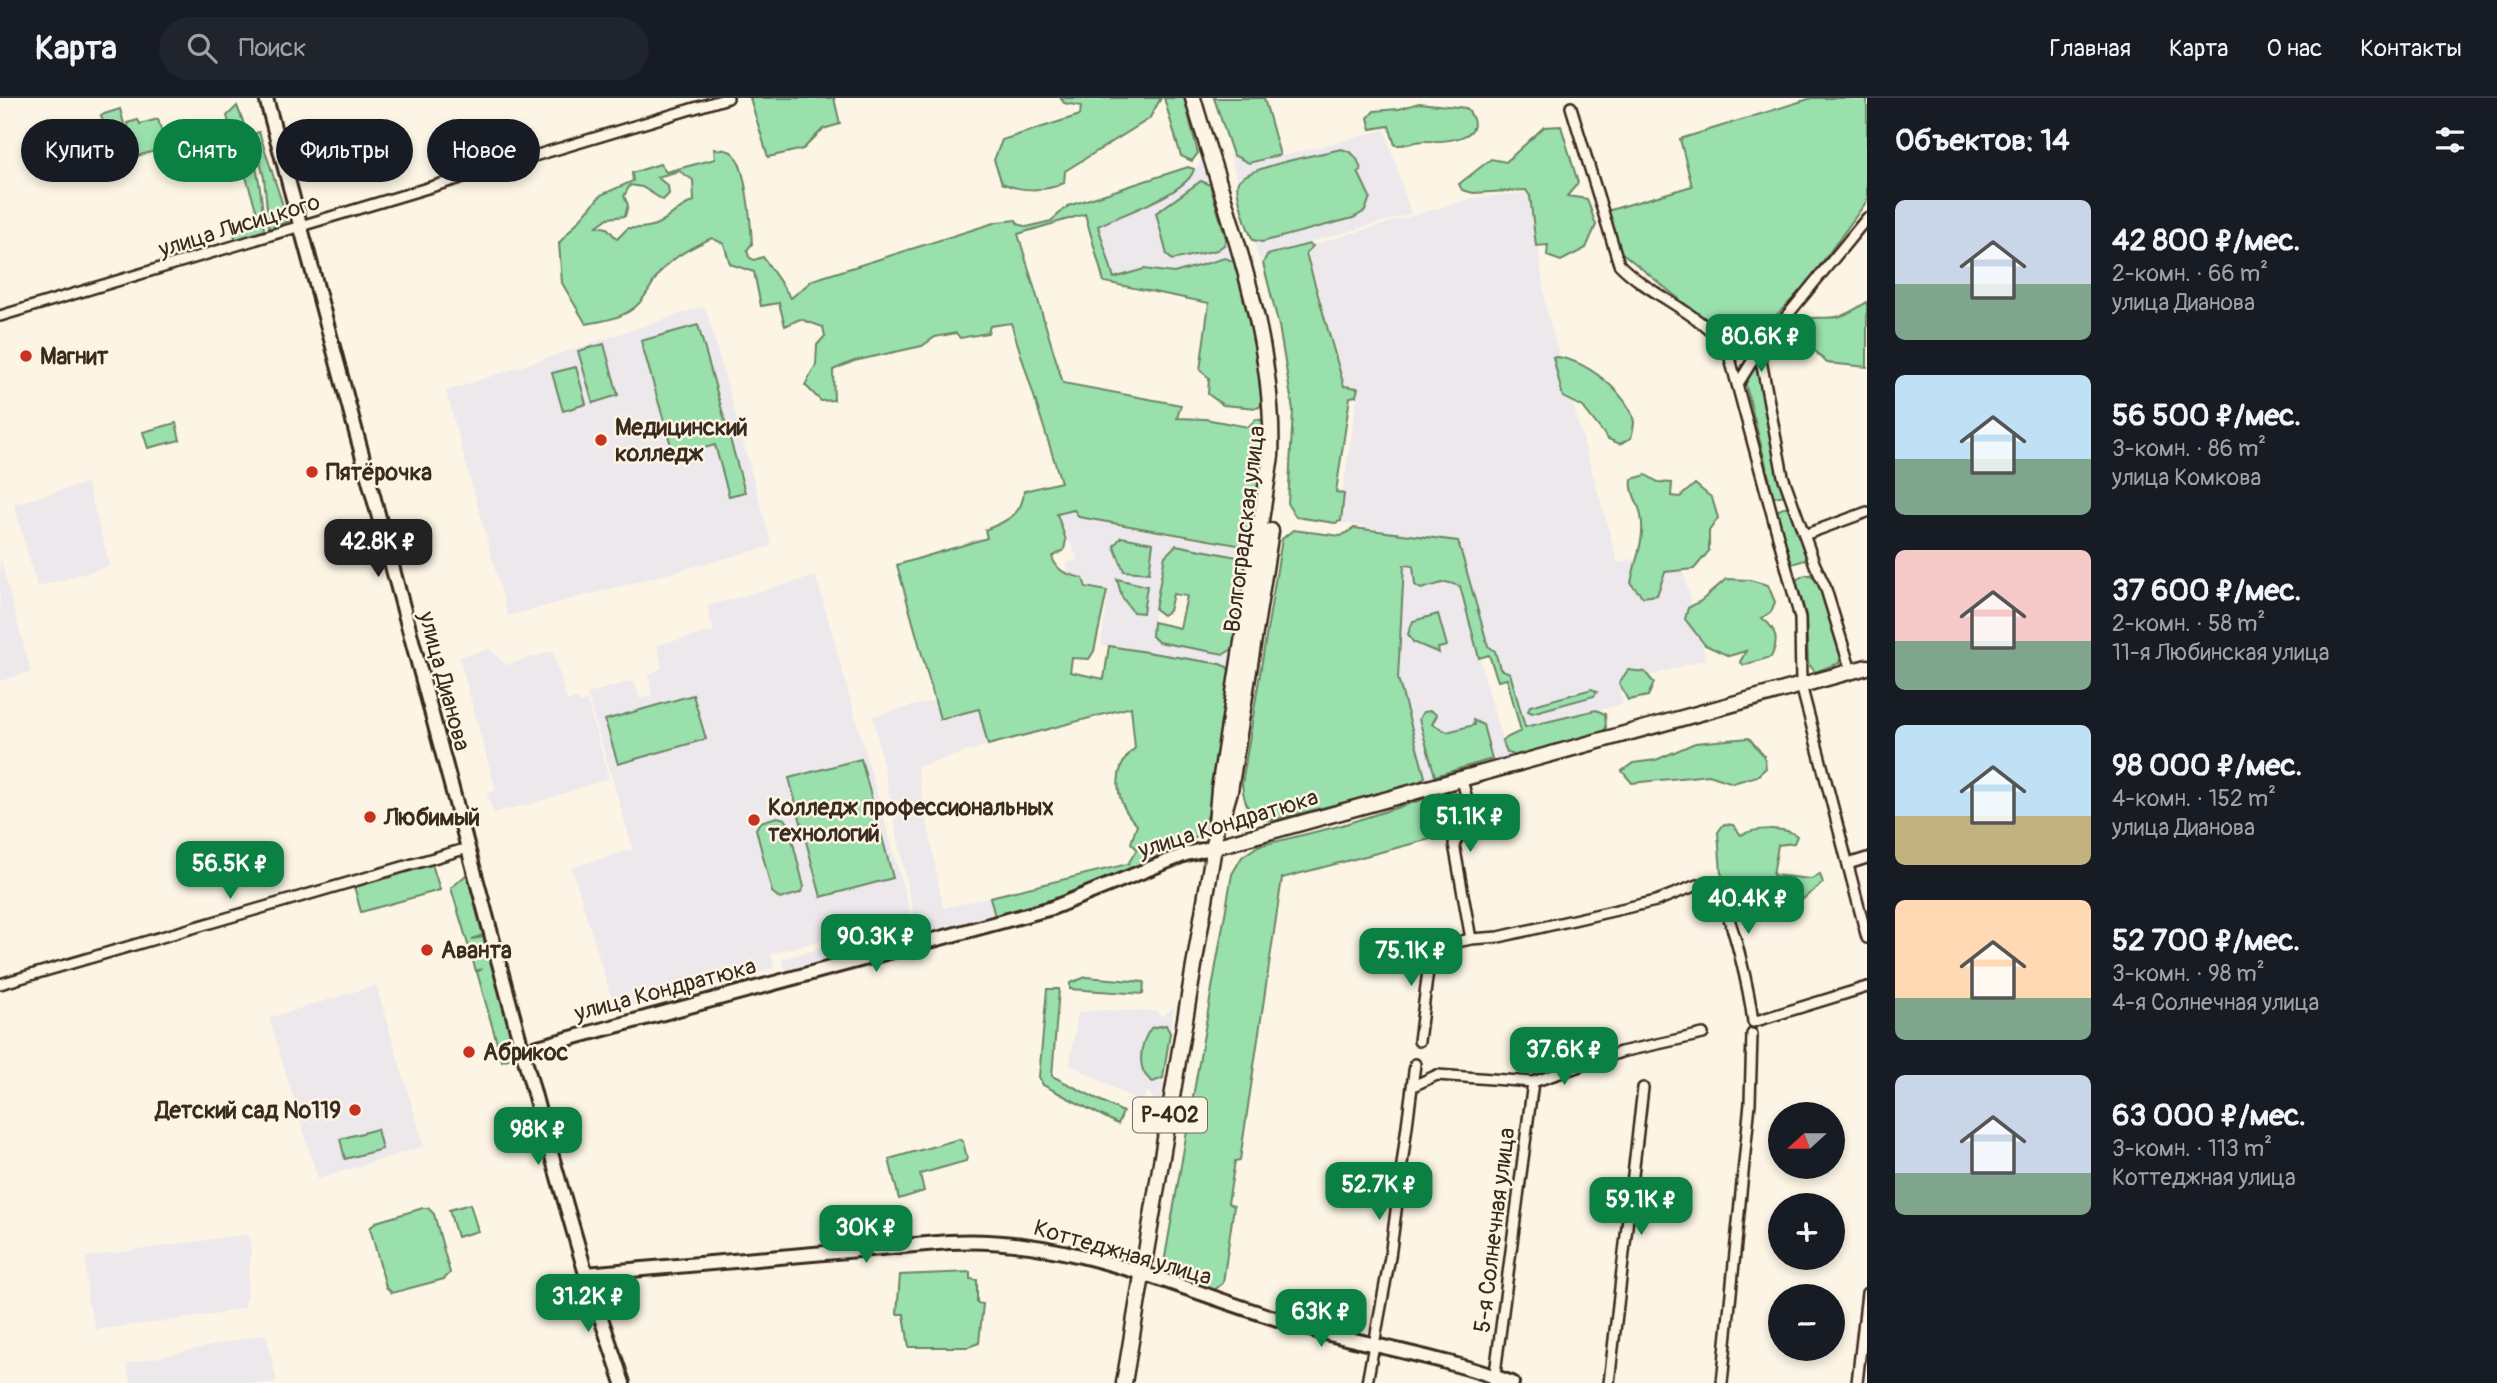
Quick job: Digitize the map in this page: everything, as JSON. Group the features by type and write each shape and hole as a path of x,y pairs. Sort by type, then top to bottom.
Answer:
{"main road":[{"name":"Волгоградская улица","path":"1124,1383 1214,846 1219,789 1271,456 1272,416 1262,343 1193,98"},
{"name":"Волгоградская улица","path":"1202,98 1271,341 1281,419 1273,520 1230,790 1214,846"},
{"name":"улица Кондратюка","path":"1214,846 1867,667"}],"street":[{"name":"улица Дианова","path":"266,98 523,1051 586,1274 623,1383"},
{"name":"улица Лисицкого","path":"0,316 301,227 527,156 729,98"},
{"path":"1571,107 1611,247 1619,264 1632,278 1719,338 1728,351 1800,618 1801,685 1867,938"},
{"path":"1738,384 1759,349 1867,218"},
{"path":"1759,349 1783,476 1829,598 1851,671"},
{"path":"1804,535 1867,512"},
{"path":"1462,780 1468,803 1468,822 1454,844 1471,939"},
{"name":"улица Кондратюка","path":"523,1051 1052,908 1185,854 1214,846"},
{"path":"0,984 468,848"},
{"path":"1848,864 1867,858"},
{"path":"1419,1041 1430,955 1436,947 1471,939 1499,937 1656,901 1697,885 1714,892 1726,910 1750,999 1753,1022 1867,987"},
{"path":"1413,1086 1437,1075 1533,1082 1621,1052 1703,1034"},
{"path":"1722,1383 1749,1103 1752,1034"},
{"path":"1367,1383 1371,1346 1390,1257 1415,1064"},
{"name":"5-я Солнечная улица","path":"1494,1380 1533,1082"},
{"path":"1609,1383 1643,1088"},
{"name":"Коттеджная улица","path":"586,1274 643,1267 975,1241 1037,1245 1144,1275 1220,1302 1371,1346 1513,1383"},
{"path":"1857,1383 1867,1293"}],"shaded area":[{"path":"1385,130 1411,214 1267,254 1260,263 1228,147 1232,156 1250,164"},
{"path":"1204,154 1238,263 1225,258 1174,273 1144,269 1114,278 1098,226 1177,189 1193,175"},
{"path":"1532,192 1546,309 1618,563 1677,548 1706,659 1626,683 1619,689 1623,704 1523,729 1508,672 1499,667 1495,651 1487,646 1458,544 1338,522 1358,392 1345,386 1306,247 1473,198"},
{"name":"Медицинский колледж","path":"702,307 706,309 772,546 508,616 446,391"},
{"path":"87,483 110,566 37,587 14,504"},
{"path":"1074,510 1079,517 1087,520 1239,547 1254,541 1250,563 1243,556 1176,545 1169,549 1165,557 1151,629 1237,646 1232,676 1220,664 1101,645 1109,590 1089,586 1084,576 1067,573 1068,563 1078,560 1057,514"},
{"path":"0,558 31,672 0,681"},
{"path":"1403,565 1413,566 1421,589 1446,582 1460,586 1502,740 1518,758 1417,784 1420,782 1397,666"},
{"name":"Колледж профессиональных технологий","path":"816,576 911,915 771,954 774,968 615,1010 572,868 633,849 587,694 632,681 640,699 652,695 649,676 662,667 657,645 714,631 707,606"},
{"path":"490,649 506,665 553,651 567,701 578,698 580,703 587,701 609,778 535,803 493,813 487,793 496,790 459,657"},
{"path":"936,700 940,719 979,709 988,745 917,767 943,908 990,897 995,917 786,973 782,959 915,922 873,716"},
{"name":"Детский сад №119","path":"376,985 424,1146 318,1179 269,1018"},
{"path":"1174,1007 1160,1106 1147,1091 1143,1100 1135,1100 1070,1064 1078,1013 1100,1010 1158,1011 1161,1017"},
{"path":"249,1234 251,1251 245,1307 219,1314 96,1330 87,1298 86,1257"},
{"path":"266,1334 277,1383 131,1383 126,1364"}],"green space":[{"path":"750,98 834,98 840,124 823,129 803,149 768,157"},
{"path":"1061,98 1161,98 1149,119 1065,171 1064,183 1049,188 1032,189 1016,188 1002,183 994,160 1002,140 1080,115 1081,106 1064,103"},
{"path":"1164,98 1184,98 1198,153 1192,161 1181,156"},
{"path":"1214,98 1264,98 1280,155 1249,163 1233,155"},
{"path":"1812,98 1867,98 1867,201 1802,290 1762,329 1740,357 1732,342 1621,252 1607,211 1692,186 1680,139"},
{"path":"1419,103 1466,108 1473,118 1474,126 1470,132 1455,139 1399,145 1395,145 1389,126 1371,129 1368,118 1374,111 1399,109"},
{"path":"237,106 242,119 228,119 227,116"},
{"path":"120,109 123,119 102,119 101,115"},
{"path":"153,120 153,152 139,155 139,122 140,124"},
{"path":"1561,126 1578,183 1567,196 1587,199 1596,225 1586,248 1561,261 1547,256 1548,245 1536,246 1530,196 1526,190 1473,193 1462,190 1459,184 1491,159 1506,162 1544,127"},
{"path":"262,141 288,221 269,229"},
{"path":"714,149 729,151 736,157 744,179 749,209 752,244 747,250 749,257 754,260 763,257 791,298 813,280 997,222 1016,220 1018,224 1027,227 1051,221 1068,206 1188,167 1194,169 1189,178 1167,195 1098,226 1114,278 1144,269 1174,273 1225,258 1238,263 1236,267 1261,372 1261,406 1257,408 1223,405 1208,394 1209,378 1200,370 1209,303 1104,282 1085,214 1018,234 1063,383 1181,405 1177,418 1205,419 1248,427 1256,419 1265,421 1267,426 1254,541 1248,547 1079,517 1074,510 1057,514 1066,540 1064,550 1052,557 1054,562 1064,572 1083,578 1086,587 1107,591 1094,651 1089,659 1072,658 1070,672 1104,679 1109,646 1220,664 1227,667 1232,676 1208,815 1200,833 1191,841 1088,888 995,917 990,897 1128,864 1137,849 1131,843 1137,825 1124,807 1118,786 1122,766 1135,748 1131,707 988,745 979,709 940,719 897,565 987,538 985,530 1012,517 1016,512 1024,491 1061,482 1011,323 990,326 988,333 960,338 956,333 935,337 922,346 854,361 833,370 834,400 821,401 805,385 816,365 817,345 825,336 823,327 800,319 785,326 779,303 761,306 754,272 730,264 724,244 712,238 686,251 667,265 633,309 603,321 586,324 562,283 559,243 601,195 633,181 632,173 660,164 666,172 715,159","holes":["679,171 693,180 694,201 658,224 628,228 617,239 607,228 597,226 608,218 625,216 628,205 624,196 630,185 642,187 663,200 669,194 668,186 657,177"]},
{"path":"1341,149 1355,156 1358,162 1361,170 1358,172 1370,197 1365,211 1353,218 1262,242 1253,240 1240,201 1238,182 1244,176 1269,166"},
{"path":"1201,181 1210,185 1226,239 1224,245 1217,250 1172,260 1167,255 1156,213"},
{"path":"248,182 258,182 264,235 236,241 233,231 260,222"},
{"path":"1309,244 1313,246 1306,253 1344,386 1358,388 1356,396 1350,397 1336,492 1344,494 1341,521 1335,523 1296,517 1288,505 1293,410 1279,326 1263,263 1267,255"},
{"path":"1867,302 1867,367 1827,363 1803,339 1786,335 1796,322 1802,319 1841,316"},
{"path":"698,325 745,492 729,496 715,445 674,456 641,341"},
{"path":"604,344 618,395 593,403 578,351"},
{"path":"1553,357 1564,358 1590,369 1614,388 1623,399 1634,422 1631,438 1620,444 1608,439 1583,407 1563,397"},
{"path":"1757,362 1786,495 1774,497 1745,382"},
{"path":"576,367 586,404 563,411 552,373"},
{"path":"176,423 180,440 148,448 143,432"},
{"path":"1646,475 1658,482 1672,483 1671,496 1680,497 1695,484 1712,498 1718,518 1709,531 1709,551 1694,569 1665,572 1657,595 1643,597 1631,584 1641,542 1642,525 1633,494 1632,479"},
{"path":"1788,506 1808,559 1792,564 1776,511"},
{"path":"1354,528 1458,541 1488,646 1495,651 1500,669 1510,673 1525,727 1596,710 1605,714 1606,728 1601,733 1518,758 1507,752 1502,740 1521,731 1507,679 1498,681 1489,655 1479,658 1460,586 1446,582 1421,589 1415,585 1413,566 1404,565 1398,678 1425,777 1417,784 1278,819 1269,820 1256,816 1245,800 1242,784 1282,539 1293,530 1341,536"},
{"path":"1121,537 1153,543 1149,573 1124,571 1114,546"},
{"path":"1176,545 1242,558 1249,565 1236,647 1224,654 1158,642 1152,636 1153,622 1180,628 1187,596 1173,594 1169,611 1163,615 1155,609 1165,556"},
{"path":"1811,575 1821,587 1842,652 1839,663 1815,672 1808,663 1806,615 1796,580"},
{"path":"1117,579 1147,586 1143,613 1133,612 1122,597"},
{"path":"1726,579 1750,580 1768,585 1775,602 1771,612 1762,618 1774,631 1775,646 1771,657 1744,665 1740,662 1746,651 1729,656 1705,645 1685,619 1688,608 1701,601"},
{"path":"1438,614 1447,646 1438,648 1439,653 1413,642 1408,634 1413,621"},
{"path":"1628,670 1645,672 1654,683 1648,696 1628,700 1619,683"},
{"path":"1592,689 1597,692 1594,696 1532,713 1528,711 1530,706"},
{"path":"693,695 706,739 618,764 605,720"},
{"path":"1431,711 1437,715 1432,724 1447,732 1474,725 1473,720 1483,725 1492,759 1435,776 1419,719 1423,712"},
{"path":"1749,738 1764,756 1766,768 1757,776 1733,783 1709,775 1632,783 1622,771 1633,763 1656,760 1695,743"},
{"path":"861,759 893,878 821,897 789,778"},
{"path":"1453,790 1460,797 1462,818 1449,834 1282,878 1240,1160 1235,1161 1228,1203 1234,1206 1223,1283 1212,1292 1174,1276 1165,1257 1232,874 1242,857 1258,846 1339,826"},
{"path":"777,817 788,823 804,887 800,893 780,899 772,892 756,829 760,822"},
{"path":"1724,824 1733,825 1741,835 1769,829 1792,833 1797,836 1794,843 1778,845 1773,875 1811,879 1820,874 1823,883 1794,906 1777,915 1733,894 1721,873 1718,832"},
{"path":"432,864 440,890 361,912 354,886"},
{"path":"467,874 483,935 472,939 483,937 518,1056 502,1061 477,972 482,969 476,971 451,888"},
{"path":"1086,977 1144,982 1143,994 1070,989 1070,983"},
{"path":"1047,989 1059,989 1052,1076 1123,1112 1118,1124 1043,1085 1039,1077"},
{"path":"1166,1025 1170,1033 1163,1078 1153,1082 1144,1071 1142,1049 1151,1028"},
{"path":"377,1129 382,1149 345,1159 340,1139"},
{"path":"959,1139 963,1142 966,1161 920,1174 924,1191 899,1199 889,1159"},
{"path":"470,1204 478,1231 457,1237 449,1210"},
{"path":"428,1208 434,1214 450,1273 444,1279 392,1293 386,1287 370,1228 376,1222"},
{"path":"970,1272 970,1279 977,1280 977,1303 983,1304 979,1343 968,1347 909,1347 904,1314 897,1314 900,1275"}],"place":[{"name":"Магнит","path":"26,356"},
{"name":"Медицинский колледж","path":"601,440"},
{"name":"Пятёрочка","path":"312,472"},
{"name":"Любимый","path":"370,817"},
{"name":"Колледж профессиональных технологий","path":"754,820"},
{"name":"Аванта","path":"427,950"},
{"name":"Абрикос","path":"469,1052"},
{"name":"Детский сад №119","path":"355,1110"}]}
